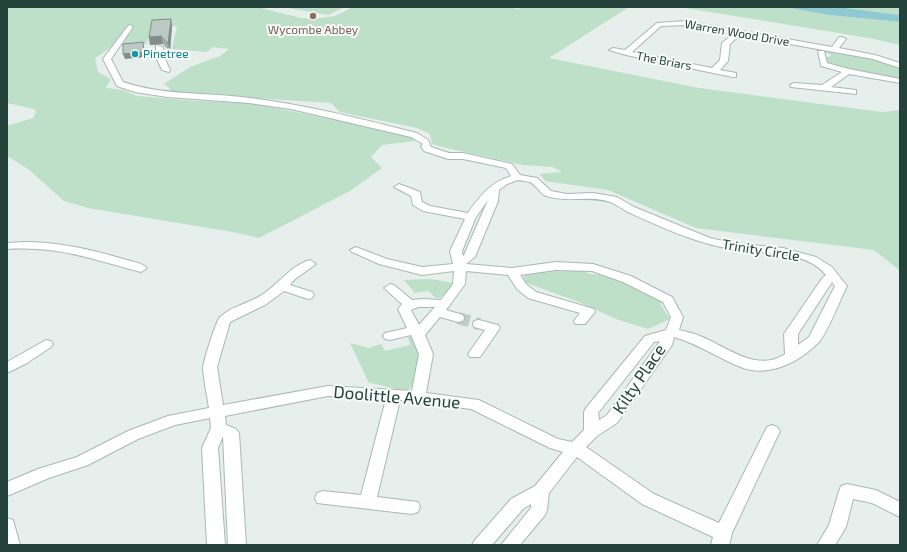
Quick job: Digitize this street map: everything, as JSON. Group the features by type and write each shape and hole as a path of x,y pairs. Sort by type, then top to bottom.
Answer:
{"street":[{"name":"Warren Wood Drive","path":"626,53 659,24 686,23 875,58 900,66"},
{"name":"Trinity Circle","path":"130,27 107,59 120,84 131,89 188,97 250,100 330,115 414,135 425,144 427,149 448,156 463,156 509,166 517,177 533,180 548,193 567,197 594,196 613,199 630,208 706,241 732,246 783,251 812,259 828,270 833,276"},
{"path":"714,71 724,61 726,43 740,32"},
{"path":"834,50 842,39"},
{"path":"159,47 160,57 166,70"},
{"name":"The Briars","path":"613,50 733,75"},
{"path":"820,53 824,64 890,80 900,80"},
{"path":"824,88 848,71"},
{"path":"794,86 853,92"},
{"path":"390,336 416,333 441,308 459,284 459,265 456,251 471,217 486,195 494,188 503,182 517,177"},
{"path":"399,187 416,194 417,203 427,209 471,217"},
{"path":"459,265 469,257 494,201 494,188"},
{"path":"7,246 34,245 74,248 137,263"},
{"path":"356,250 383,262 422,271 459,265 512,272 521,286 532,295 585,316"},
{"path":"216,545 210,448 219,428 210,367 224,320 235,312 261,302 282,286 291,276 310,264"},
{"name":"Kilty Place","path":"512,272 556,266 593,268 627,279 668,300 677,317 666,342 612,419 592,432 575,448 541,491"},
{"path":"592,432 591,412 650,339 669,334 694,338 747,364 760,366 781,363 814,340 841,286 833,276 827,280 791,334 792,355"},
{"path":"282,286 308,295"},
{"path":"390,288 409,304"},
{"path":"418,396 426,354 404,309 409,304 425,302 441,308 458,318"},
{"path":"475,354 493,328 479,324"},
{"path":"7,368 46,344"},
{"name":"Doolittle Avenue","path":"7,488 44,473 82,461 133,434 173,420 216,410 328,391 394,394 474,404 555,444 575,448 648,499 722,539"},
{"path":"368,502 394,394"},
{"path":"219,428 231,433 237,545"},
{"path":"722,539 772,431"},
{"path":"826,545 837,527 847,490 876,497 900,510"},
{"path":"482,545 517,504 541,491"},
{"path":"510,545 539,510 541,491"},
{"path":"323,498 412,507"},
{"path":"7,525 11,545"}],"green space":[{"path":"7,7 257,7 301,18 314,19 335,16 353,7 509,7 518,9 525,7 629,7 549,58 699,88 882,112 900,110 900,275 899,270 874,250 696,228 608,190 545,181 540,174 562,172 553,167 523,165 438,146 432,144 430,134 417,128 340,112 331,103 174,93 164,84 190,67 220,56 229,49 213,47 207,52 172,49 177,26 154,27 146,44 113,46 95,58 98,72 111,79 106,88 123,90 137,96 197,101 251,103 408,135 415,141 382,145 371,157 382,168 350,191 259,238 233,232 88,208 64,201 28,169 7,156 7,126 33,118 36,112 34,109 7,103"},
{"path":"282,7 345,7 328,15"},
{"path":"679,7 785,7 829,15 900,22 900,45 869,38"},
{"path":"837,7 900,7 900,15"},
{"path":"815,48 847,54 900,68 900,79 828,64 824,58 831,56 830,54 815,50"},
{"path":"570,269 581,270 590,274 610,275 619,278 626,284 662,299 661,305 670,319 648,329 616,319 579,302 524,282 524,275 530,272 561,272"},
{"path":"430,279 454,283 451,290 440,298 436,298 428,291 415,293 404,280"},
{"path":"410,336 413,337 419,351 415,384 407,391 369,383 350,343 369,348 381,344 385,351 410,345 408,338"}],"water":[{"path":"785,7 837,7 900,15 900,22 829,15"}],"building":[{"path":"171,19 168,44 161,36 149,37 152,20"},
{"path":"143,42 144,52 123,54 123,44"}],"tunnel":[{"path":"458,318 479,324"}],"place":[{"name":"Wycombe Abbey","path":"313,16"},
{"name":"Pinetree","path":"135,54"}]}
